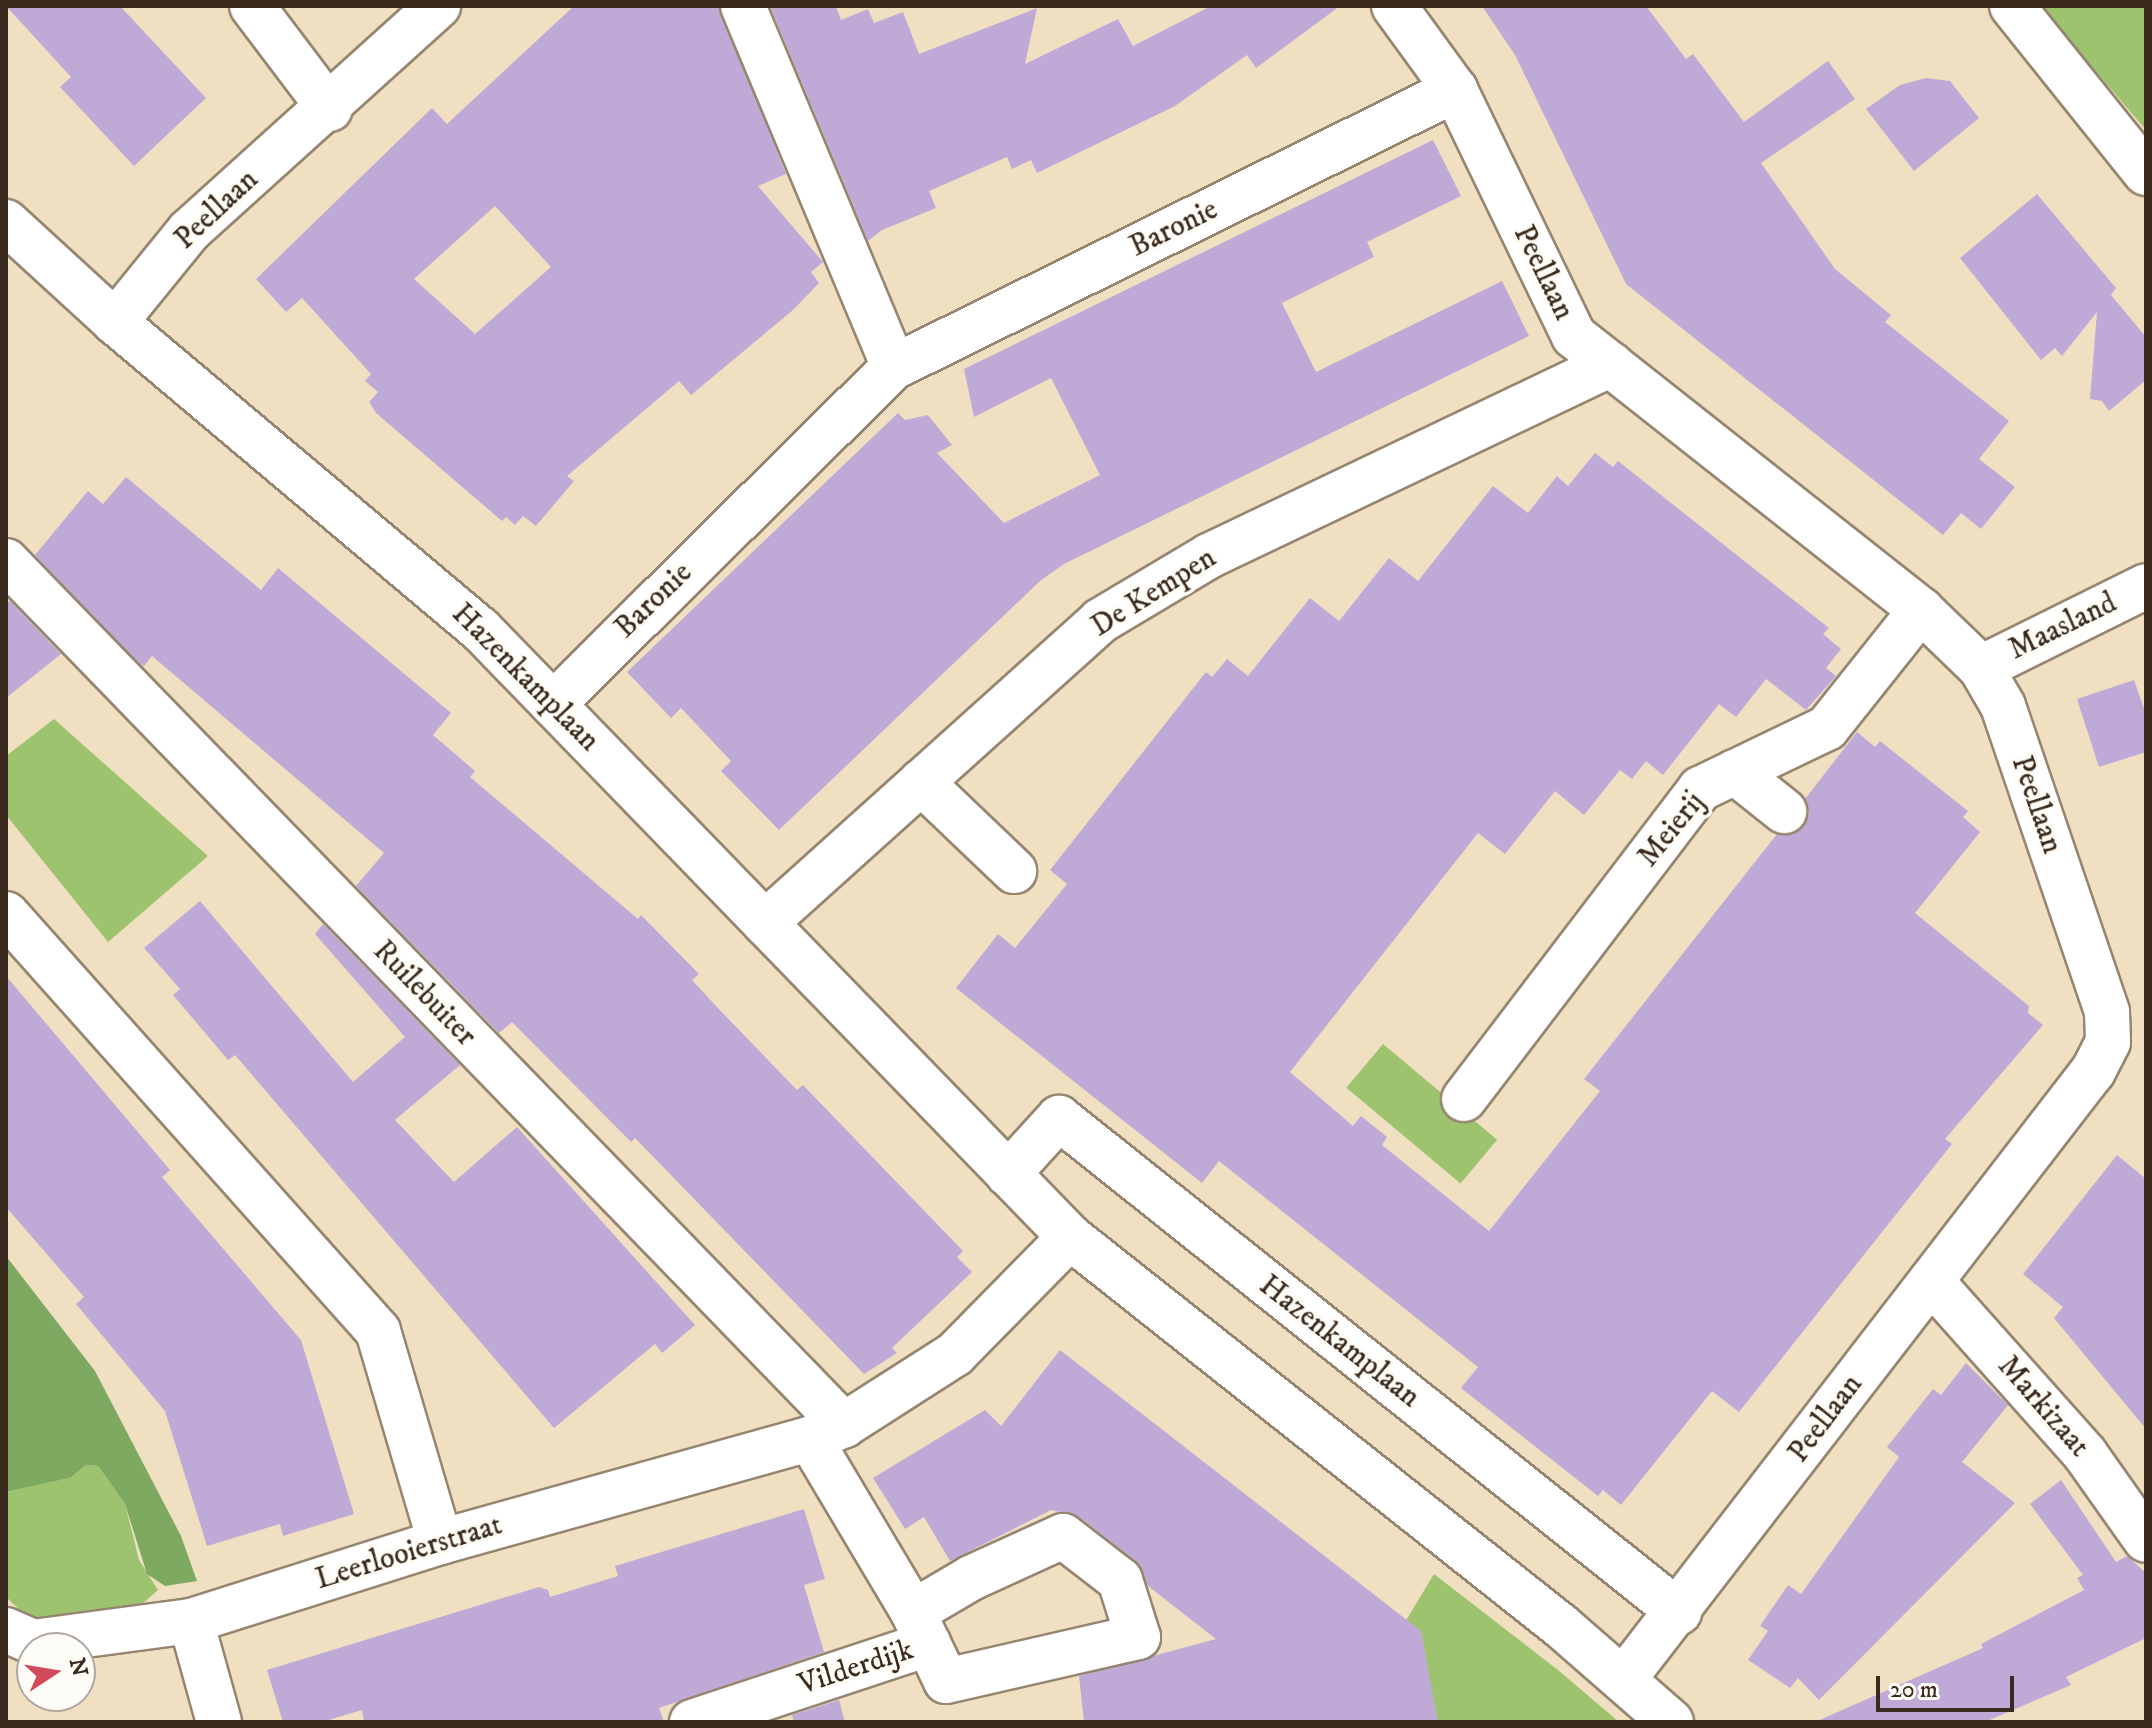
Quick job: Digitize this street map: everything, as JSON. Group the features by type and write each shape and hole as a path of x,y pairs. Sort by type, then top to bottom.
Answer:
{"street":[{"path":"252,6 330,109"},
{"name":"Peellaan","path":"115,322 189,231 330,109 438,6"},
{"path":"743,6 894,367"},
{"name":"Peellaan","path":"1394,6 1455,90 1574,336 1921,610 1981,668 2013,735 2107,1012 2108,1042 2093,1071 1679,1612 1623,1680"},
{"path":"2012,6 2146,173"},
{"name":"Baronie","path":"553,704 894,367 1455,90"},
{"name":"Hazenkamplaan","path":"6,222 115,322 480,629 1070,1237 1623,1680 1671,1722"},
{"name":"De Kempen","path":"765,923 1100,621 1209,556 1611,364"},
{"name":"Ruilebuiter","path":"6,561 827,1432"},
{"name":"Maasland","path":"1981,668 2146,586"},
{"name":"Meierij","path":"1464,1099 1700,789 1827,728 1921,610"},
{"path":"1735,772 1784,811"},
{"path":"921,782 1014,871"},
{"path":"6,914 378,1331 440,1542"},
{"name":"Hazenkamplaan","path":"1008,1174 1059,1118 1679,1612"},
{"name":"Leerlooierstraat","path":"6,1630 33,1642 191,1621 440,1542 827,1432 955,1354 1070,1237"},
{"name":"Markizaat","path":"1931,1281 2085,1454 2146,1540"},
{"name":"Vilderdijk","path":"692,1722 921,1628 827,1432"},
{"path":"191,1621 219,1722"}],"green space":[{"path":"2041,6 2146,6 2146,130 2051,19"},
{"path":"54,719 208,856 108,942 6,815 6,756"},
{"path":"1383,1044 1497,1140 1461,1183 1346,1088"},
{"path":"6,1256 95,1371 181,1536 197,1581 165,1586 147,1574 125,1504 98,1466 86,1465 70,1478 6,1492"},
{"path":"86,1465 98,1466 125,1504 139,1560 158,1590 141,1605 106,1613 57,1621 25,1615 6,1597 6,1492 70,1478"},
{"path":"1434,1574 1558,1670 1619,1722 1423,1722 1399,1632"}],"building":[{"path":"6,6 120,6 206,98 134,166 60,87 71,77"},
{"path":"574,6 719,6 786,174 758,186 823,262 811,272 819,283 793,310 691,395 679,381 567,476 574,481 536,526 523,516 515,525 506,517 502,521 376,413 369,402 378,392 365,381 371,374 302,298 286,312 256,279 432,108 447,124","holes":["495,206 551,267 475,334 414,279"]},
{"path":"770,6 836,6 841,20 868,9 874,23 903,12 919,54 1037,8 1025,64 1118,19 1133,46 1211,6 1340,6 1256,68 1247,55 1175,106 1037,173 1031,160 1012,169 1007,157 929,191 936,208 882,230 868,241"},
{"path":"1482,6 1646,6 1686,59 1693,54 1744,122 1828,61 1855,99 1761,163 1835,269 1891,315 1885,322 2009,421 1979,459 2015,487 1981,529 1961,513 1943,535 1626,284 1515,55"},
{"path":"1926,78 1950,81 1979,118 1914,171 1866,109 1900,85"},
{"path":"1433,140 1461,196 1367,242 1374,257 1282,303 1316,372 1502,281 1529,336 1064,564 1040,581 779,830 721,771 731,761 681,708 671,718 627,672 898,413 905,420 928,415 952,445 937,453 1004,523 1100,475 1051,378 974,417 964,369"},
{"path":"2037,194 2116,288 2111,295 2146,337 2146,380 2109,411 2102,401 2090,399 2097,312 2062,356 2055,348 2041,360 1960,258"},
{"path":"1595,453 1613,467 1618,461 1829,628 1823,634 1841,649 1826,668 1836,676 1806,710 1766,679 1736,717 1719,704 1663,775 1646,761 1632,779 1620,770 1584,815 1555,791 1505,854 1478,833 1290,1072 1353,1126 1361,1116 1387,1137 1382,1145 1489,1231 1600,1091 1584,1079 1777,834 1792,834 1803,827 1809,814 1805,799 1857,732 1875,747 1880,741 1968,811 1963,817 1980,832 1915,913 2029,1006 2028,1013 2043,1025 1945,1139 1952,1144 1739,1412 1712,1391 1621,1505 1603,1490 1598,1496 1461,1388 1478,1367 1219,1161 1202,1183 956,988 998,934 1015,948 1067,884 1050,870 1206,672 1212,677 1227,659 1248,676 1310,598 1339,621 1389,558 1418,581 1493,486 1528,513 1557,476 1568,486"},
{"path":"126,477 261,590 278,568 451,713 433,735 475,771 470,777 638,919 641,915 699,974 692,980 715,1005 797,1090 803,1085 963,1251 957,1257 972,1272 892,1348 897,1353 864,1374 635,1138 631,1142 512,1022 499,1033 356,886 384,853 152,656 144,666 139,663 35,555 88,491 103,504"},
{"path":"10,601 61,654 6,698 6,604"},
{"path":"2134,680 2146,714 2146,752 2099,767 2077,699"},
{"path":"200,901 353,1082 405,1037 315,934 323,924 460,1065 395,1120 454,1182 517,1127 695,1325 662,1353 655,1344 554,1428 235,1055 228,1060 173,995 180,989 144,948"},
{"path":"6,976 170,1170 162,1177 301,1340 354,1514 283,1536 280,1524 207,1546 165,1411 76,1304 84,1297 6,1207"},
{"path":"2117,1155 2146,1179 2146,1429 2054,1318 2063,1307 2023,1274"},
{"path":"1060,1350 1421,1631 1438,1722 1084,1722 1079,1676 1216,1639 1148,1586 1135,1560 1078,1516 1051,1510 950,1561 924,1517 905,1529 873,1478 985,1410 1001,1426"},
{"path":"1966,1363 2008,1405 1962,1462 2015,1503 1819,1700 1798,1678 1790,1688 1748,1660 1768,1631 1760,1626 1788,1585 1801,1594 1899,1457 1887,1447 1933,1389 1941,1395"},
{"path":"2061,1480 2116,1562 2127,1556 2146,1573 2146,1638 2066,1677 2071,1685 1985,1722 1815,1722 1983,1648 1981,1644 2084,1590 2077,1578 2083,1575 2030,1504"},
{"path":"804,1509 825,1579 804,1585 824,1652 659,1708 664,1722 364,1722 362,1710 322,1722 283,1722 267,1670 539,1587 548,1590 550,1597 618,1576 615,1566"},
{"path":"839,1700 845,1722 794,1722 792,1715"}]}
